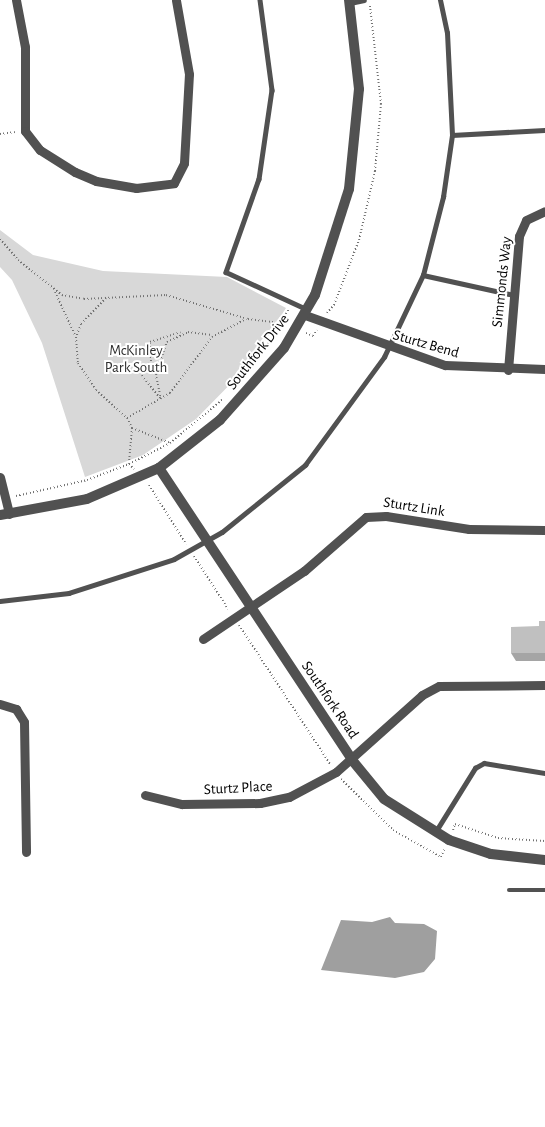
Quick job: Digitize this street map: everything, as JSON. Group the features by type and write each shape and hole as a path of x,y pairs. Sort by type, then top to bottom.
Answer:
{"street":[{"path":"16,0 25,55 25,131 56,161 96,181 136,188 174,182 184,162 190,92 176,0"},
{"name":"Southfork Drive","path":"4,515 87,498 159,468 245,396 306,312 342,219 355,150 359,89 350,1"},
{"name":"Simmonds Way","path":"508,370 522,228 533,214 545,211"},
{"name":"Sturtz Bend","path":"306,312 390,348 445,366 508,370 545,369"},
{"name":"Southfork Road","path":"159,468 352,760 384,799 435,833 491,854 545,860"},
{"path":"0,477 4,515"},
{"name":"Sturtz Link","path":"203,639 251,608 371,516 470,529 545,530"},
{"path":"352,760 422,695 439,686 545,685"},
{"path":"0,704 16,709 24,722 26,852"},
{"name":"Sturtz Place","path":"144,795 182,804 277,800 319,784 352,760"}],"lane":[{"path":"260,0 272,90 259,179 226,272 293,303 306,312"},
{"path":"350,1 364,0"},
{"path":"0,600 111,582 207,542 305,465 390,348 423,275 443,198 452,135 447,33 440,0"},
{"path":"452,135 545,130"},
{"path":"423,275 514,295"},
{"path":"435,833 475,768 484,763 545,773"},
{"path":"509,890 545,890"}],"path":[{"path":"330,307 359,240 375,170 380,86 369,0"},
{"path":"0,134 25,131"},
{"path":"0,239 56,292 76,337 80,371 127,418 132,428 129,464"},
{"path":"56,292 75,298 166,295 248,319 283,323"},
{"path":"76,337 85,318 106,298"},
{"path":"255,364 283,323 293,303"},
{"path":"127,418 161,399 184,379 213,336 248,319"},
{"path":"161,399 143,379 153,340 188,332 213,336"},
{"path":"161,399 156,382 164,347 176,335 188,332"},
{"path":"20,496 87,480 129,464 170,443 225,397"},
{"path":"132,428 170,443"},
{"path":"242,630 328,761"},
{"path":"344,783 393,830 441,857"},
{"path":"455,824 498,838 545,841"}],"green space":[{"name":"McKinley Park South","path":"0,230 33,255 103,271 227,277 286,308 251,363 196,419 143,455 85,477 42,343 12,280 0,267"}],"shaded area":[{"path":"390,917 395,923 424,924 437,931 435,959 424,972 395,978 321,970 341,920 372,922"}],"building":[{"path":"539,621 545,621 545,653 511,653 511,627 539,626"}]}
